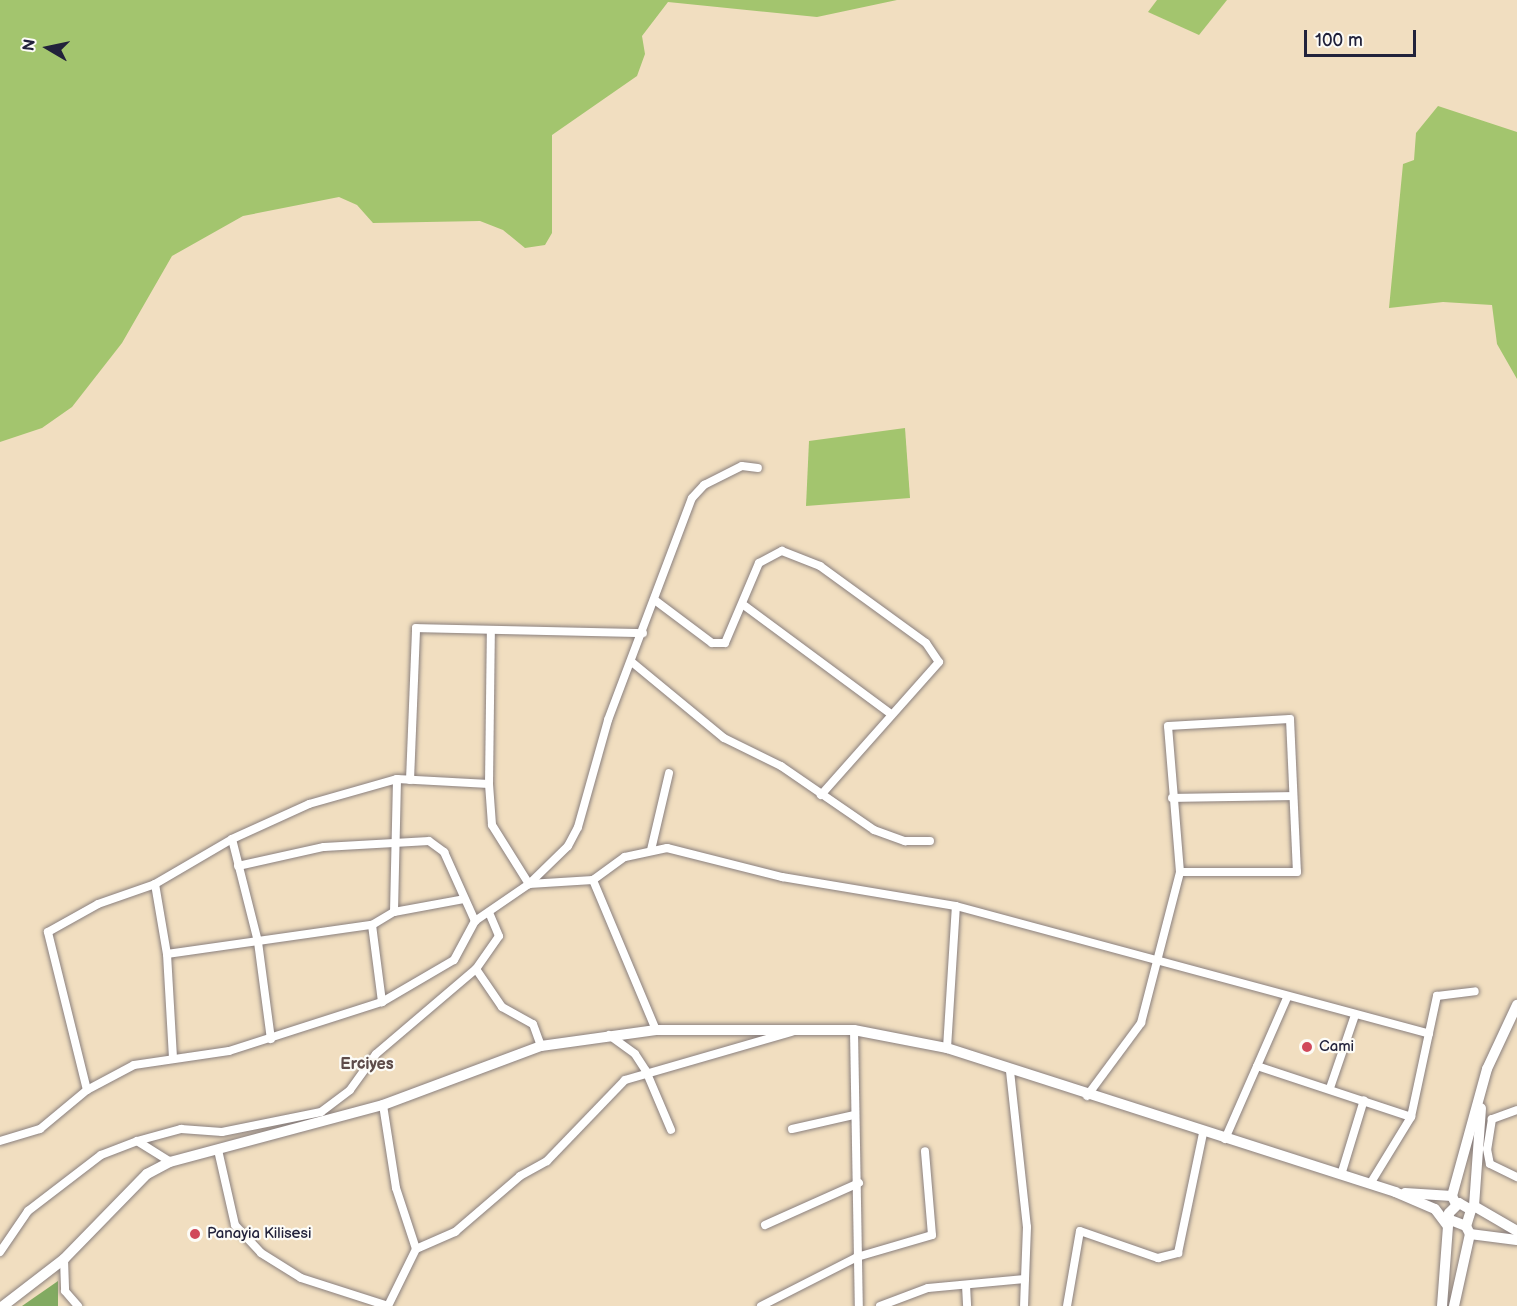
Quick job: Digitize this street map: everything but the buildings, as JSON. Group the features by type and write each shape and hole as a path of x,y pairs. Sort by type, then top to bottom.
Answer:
{"street":[{"path":"0,1141 40,1130 87,1090 134,1065 271,1039 382,1002 454,960 475,921 489,914 529,884 573,838 608,720 633,663 695,494 742,466 758,468"},
{"path":"656,601 719,644 729,639 745,606 762,560 789,552 820,566 926,643 939,662 821,795"},
{"path":"745,606 891,714"},
{"path":"410,780 416,628 643,633"},
{"path":"491,630 489,784 492,825 529,884"},
{"path":"633,663 713,730 781,766 874,830 905,841 930,841"},
{"path":"1087,1096 1141,1023 1159,962 1180,872 1172,798 1168,726 1290,719 1297,872 1180,872"},
{"path":"651,850 669,773"},
{"path":"87,1090 48,932 98,904 155,884 232,839 309,804 397,779 489,784"},
{"path":"394,912 397,779"},
{"path":"1172,798 1293,796"},
{"path":"232,839 258,942 271,1039"},
{"path":"238,866 396,840 424,840 440,848 475,921"},
{"path":"529,884 593,880 615,862 651,850 684,850 782,877 956,906 1287,998 1429,1034"},
{"path":"593,880 656,1030"},
{"path":"155,884 167,954 173,1058"},
{"path":"167,954 372,925 394,912 464,899"},
{"path":"947,1048 956,906"},
{"path":"3,1306 64,1259 110,1208 170,1162 218,1150 321,1117 350,1090 376,1054 476,969 499,936 489,914"},
{"path":"372,925 382,1002"},
{"path":"476,969 502,1007 533,1024 541,1046"},
{"path":"1370,1184 1411,1117 1437,996 1474,991"},
{"path":"1224,1139 1287,998"},
{"path":"1442,1306 1448,1222 1487,1069 1517,1005"},
{"path":"1329,1088 1355,1015"},
{"path":"0,1252 28,1211 101,1155 137,1141 181,1129 222,1132 383,1105 541,1046 609,1034 656,1030 854,1030 947,1048 1087,1096 1395,1192 1435,1209 1448,1222 1468,1230 1517,1240"},
{"path":"218,1150 235,1225 261,1253 301,1278 388,1306 416,1250 455,1232 520,1176 547,1161 625,1080 646,1071 696,1063 798,1030"},
{"path":"854,1030 854,1115 859,1183 857,1257 859,1306"},
{"path":"609,1034 635,1054 646,1071 671,1130"},
{"path":"1257,1066 1411,1117"},
{"path":"1454,1306 1472,1207 1487,1069"},
{"path":"1010,1071 1027,1227 1024,1306"},
{"path":"1341,1175 1364,1100"},
{"path":"383,1105 396,1188 416,1250"},
{"path":"1517,1110 1492,1119 1487,1149 1490,1164 1517,1177"},
{"path":"792,1129 854,1115"},
{"path":"1067,1306 1080,1231 1158,1258 1178,1253 1203,1133"},
{"path":"137,1141 170,1162"},
{"path":"761,1306 857,1257 932,1235 925,1151"},
{"path":"765,1225 859,1183"},
{"path":"1395,1192 1454,1200 1515,1226"},
{"path":"64,1259 65,1290 78,1306"},
{"path":"880,1306 928,1288 1025,1279"},
{"path":"966,1285 967,1306"}],"green space":[{"path":"0,0 897,0 817,17 668,2 642,36 645,54 637,76 552,135 552,233 545,245 525,248 503,230 480,221 373,223 357,205 339,197 243,216 172,256 122,343 72,407 42,428 0,442"},
{"path":"1157,0 1227,0 1199,35 1148,12"},
{"path":"1438,106 1517,132 1517,379 1497,344 1492,305 1443,302 1389,308 1403,164 1414,160 1416,133"},
{"path":"905,428 910,498 806,506 809,441"},
{"path":"58,1281 58,1306 22,1306"}],"place":[{"name":"Cami","path":"1307,1047"},
{"name":"Panayia Kilisesi","path":"195,1234"}],"district":[{"name":"Erciyes","path":"367,1065"}]}
